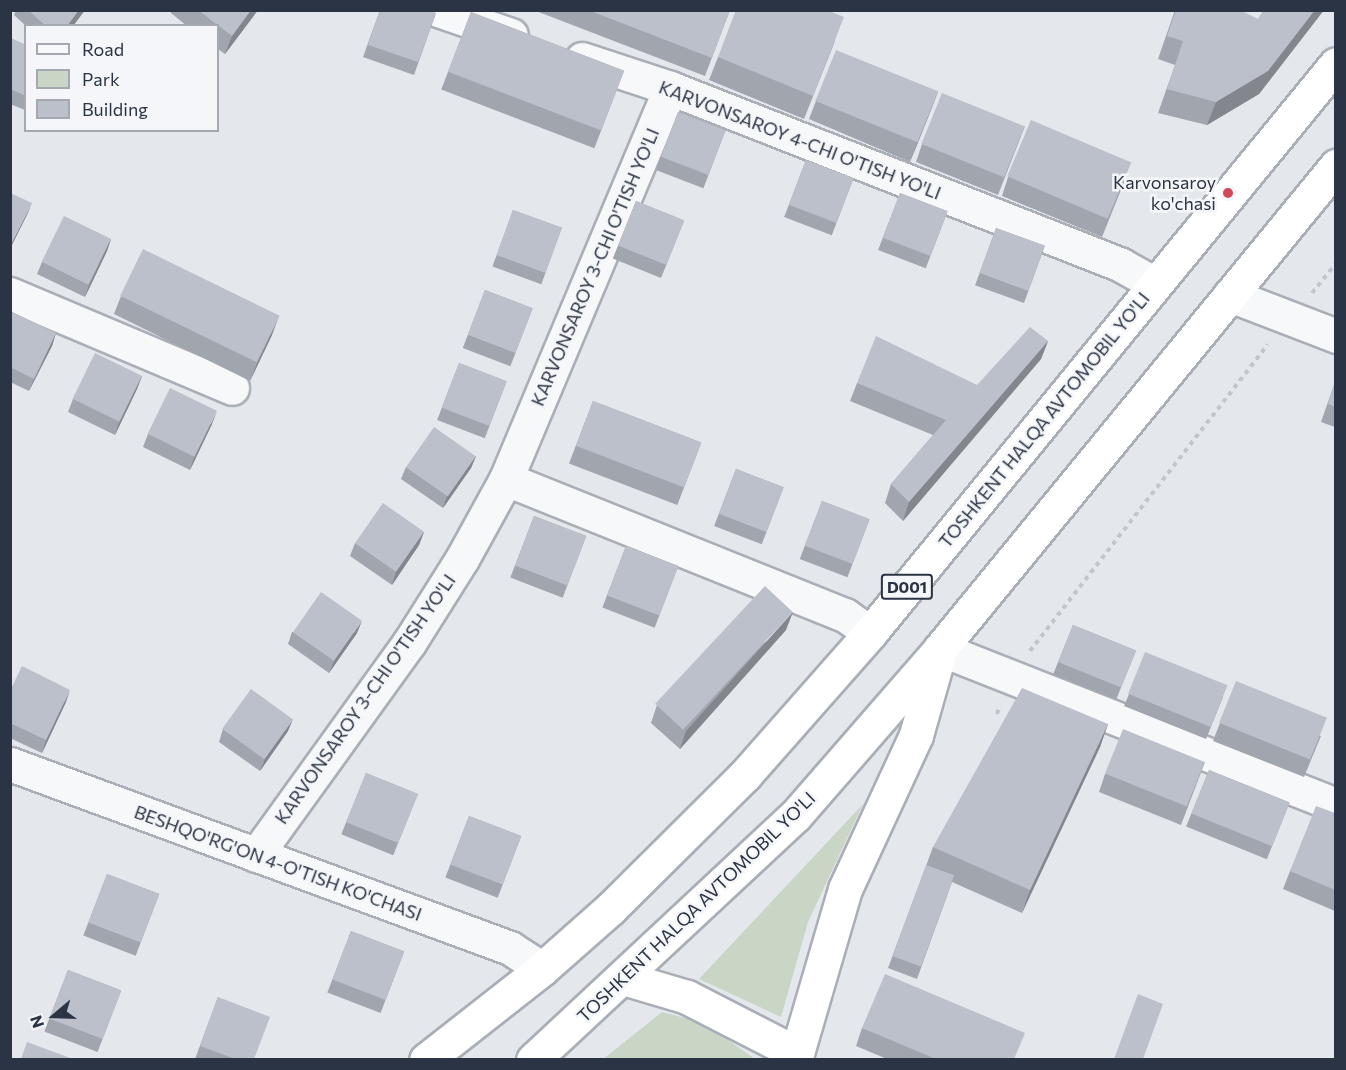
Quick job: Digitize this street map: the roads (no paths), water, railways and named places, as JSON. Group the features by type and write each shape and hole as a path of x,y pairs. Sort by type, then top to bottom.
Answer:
{"highway":[{"name":"TOSHKENT HALQA AVTOMOBIL YO'LI","path":"426,1059 542,969 611,908 745,775 870,633 1335,64"},
{"name":"TOSHKENT HALQA AVTOMOBIL YO'LI","path":"533,1059 623,978 795,816 940,649 1335,166"},
{"path":"623,978 687,997 801,1057 845,889 916,735 940,649"}],"street":[{"name":"KARVONSAROY 4-CHI O'TISH YO'LI","path":"438,10 670,88 1121,265 1155,284"},
{"name":"KARVONSAROY 3-CHI O'TISH YO'LI","path":"256,855 409,643 462,560 506,479 670,88"},
{"path":"10,294 232,388"},
{"path":"1230,295 1335,336"},
{"path":"506,479 845,615 870,633"},
{"path":"940,649 1335,806"},
{"name":"BESHQO'RG'ON 4-O'TISH KO'CHASI","path":"10,764 510,948 542,969"}],"place":[{"name":"Karvonsaroy ko'chasi","path":"1228,193"}]}
